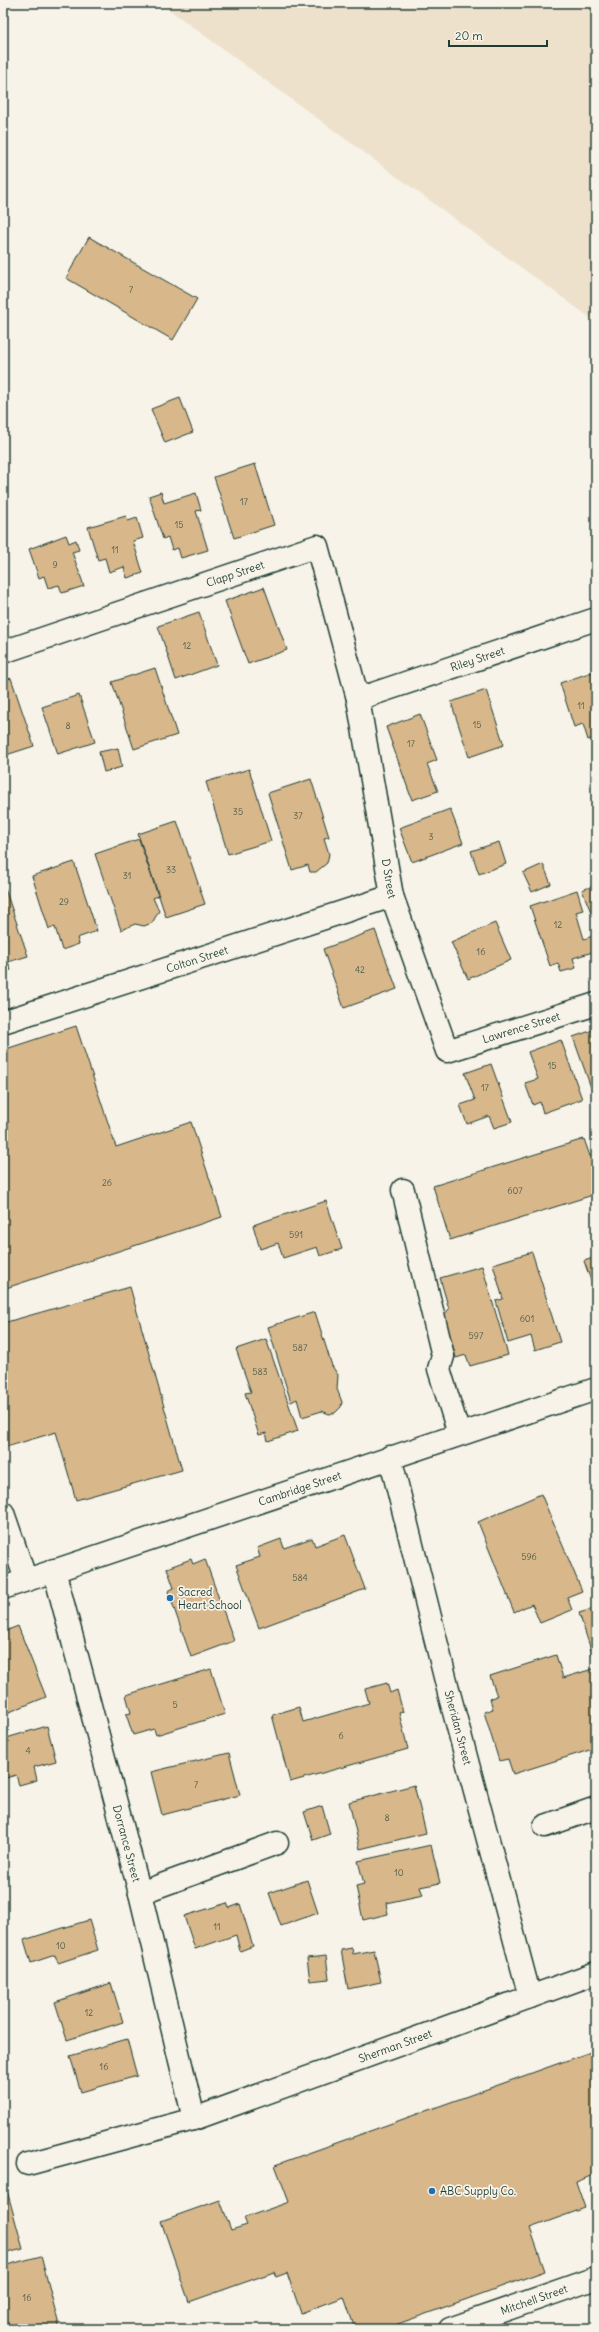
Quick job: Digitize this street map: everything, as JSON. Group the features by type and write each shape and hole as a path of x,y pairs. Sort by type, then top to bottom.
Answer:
{"street":[{"name":"Clapp Street","path":"3,652 317,546 358,699"},
{"name":"Riley Street","path":"358,699 596,619"},
{"name":"D Street","path":"358,699 392,896 447,1051"},
{"name":"Colton Street","path":"3,1022 392,896"},
{"name":"Lawrence Street","path":"447,1051 596,1004"},
{"path":"403,1190 443,1356 439,1370 459,1434"},
{"name":"Cambridge Street","path":"3,1588 596,1389"},
{"name":"Sheridan Street","path":"390,1457 450,1697 530,1997"},
{"path":"3,1514 26,1580"},
{"name":"Dorrance Street","path":"54,1570 140,1893 194,2119"},
{"path":"545,1826 596,1808"},
{"path":"140,1893 277,1843"},
{"name":"Sherman Street","path":"28,2164 194,2119 596,1974"},
{"name":"Mitchell Street","path":"450,2329 596,2278"}],"shaded area":[{"path":"160,3 596,3 596,322 478,236"}],"building":[{"path":"89,237 197,299 173,340 66,278"},
{"path":"180,398 193,432 165,443 151,409"},
{"path":"255,464 274,525 234,538 214,477"},
{"path":"161,492 164,503 196,493 201,510 196,511 208,550 181,558 178,548 172,550 168,537 163,539 149,496"},
{"path":"126,516 128,521 137,518 143,538 133,541 143,573 127,578 124,567 109,572 105,558 98,560 88,527"},
{"path":"66,535 69,543 76,540 79,550 72,552 84,586 62,593 59,585 48,588 44,576 39,578 29,549"},
{"path":"264,587 287,650 248,664 225,601"},
{"path":"199,612 217,665 176,680 158,626"},
{"path":"155,668 177,735 134,749 112,682"},
{"path":"592,672 596,685 596,737 588,740 583,724 574,727 560,683"},
{"path":"11,678 34,746 3,756 3,681"},
{"path":"486,690 504,745 469,757 451,702"},
{"path":"79,695 95,742 58,754 42,707"},
{"path":"420,714 437,760 427,764 438,791 412,800 386,727"},
{"path":"118,748 122,767 104,772 99,752"},
{"path":"249,769 271,841 228,854 206,782"},
{"path":"311,779 329,837 324,838 329,854 327,863 316,872 310,872 308,865 292,870 268,793"},
{"path":"450,809 463,843 412,862 399,828"},
{"path":"177,821 205,904 166,917 138,834"},
{"path":"139,839 158,896 153,898 159,911 152,923 144,926 135,924 121,930 95,854"},
{"path":"499,842 506,864 479,874 471,851"},
{"path":"74,862 97,931 77,938 79,944 62,950 55,927 49,929 32,876"},
{"path":"543,864 551,884 532,892 523,873"},
{"path":"3,883 28,956 8,962 11,970 3,973"},
{"path":"596,885 596,910 591,912 582,890"},
{"path":"577,890 583,910 576,912 584,939 596,935 596,951 573,958 576,968 561,972 558,963 550,966 530,906"},
{"path":"495,923 511,960 468,979 451,942"},
{"path":"375,930 397,989 344,1008 323,949"},
{"path":"76,1026 116,1147 191,1122 222,1217 3,1289 3,1050"},
{"path":"596,1029 596,1098 595,1099 573,1037"},
{"path":"561,1040 582,1099 543,1113 540,1102 533,1105 525,1083 538,1079 528,1052"},
{"path":"491,1064 512,1122 494,1128 489,1116 467,1124 460,1105 475,1100 465,1073"},
{"path":"584,1139 590,1156 594,1154 596,1161 596,1194 450,1240 433,1186"},
{"path":"326,1201 342,1249 320,1256 317,1247 283,1258 278,1243 260,1249 253,1225"},
{"path":"532,1252 560,1342 535,1350 531,1336 508,1343 496,1301 503,1299 493,1264"},
{"path":"596,1257 596,1295 584,1261"},
{"path":"482,1266 508,1355 470,1366 466,1355 456,1358 444,1315 449,1309 440,1278"},
{"path":"130,1287 182,1470 76,1500 56,1432 3,1448 3,1323"},
{"path":"315,1312 332,1366 338,1375 337,1389 342,1402 341,1407 335,1413 329,1414 322,1411 302,1417 297,1399 291,1402 268,1327"},
{"path":"266,1339 298,1431 268,1441 266,1433 259,1435 245,1393 251,1392 236,1349"},
{"path":"541,1494 582,1591 567,1597 572,1610 540,1623 532,1604 514,1612 478,1522"},
{"path":"345,1535 365,1589 259,1628 236,1565 260,1557 257,1548 281,1539 284,1548 312,1538 315,1546"},
{"path":"191,1559 193,1564 205,1559 234,1641 191,1657 168,1591 174,1588 167,1568"},
{"path":"596,1608 596,1655 593,1656 579,1613"},
{"path":"18,1626 46,1697 7,1713 3,1702 3,1632"},
{"path":"556,1655 563,1678 596,1668 596,1748 513,1774 508,1759 499,1761 484,1712 493,1709 490,1699 497,1696 490,1676"},
{"path":"211,1669 225,1714 156,1735 154,1729 133,1735 126,1714 131,1713 126,1695"},
{"path":"387,1683 390,1693 397,1690 403,1712 399,1713 408,1749 290,1782 272,1715 299,1707 303,1722 369,1703 365,1689"},
{"path":"47,1726 56,1761 34,1767 37,1780 19,1785 16,1775 3,1779 3,1739"},
{"path":"229,1753 240,1795 162,1815 151,1772"},
{"path":"414,1785 426,1833 360,1849 349,1802"},
{"path":"322,1806 330,1834 313,1840 304,1812"},
{"path":"431,1845 440,1883 420,1887 423,1895 386,1903 388,1914 363,1920 356,1886 364,1884 358,1861"},
{"path":"307,1880 318,1913 281,1926 269,1893"},
{"path":"227,1903 229,1908 240,1904 253,1946 240,1951 236,1935 195,1949 184,1916"},
{"path":"89,1920 98,1950 58,1963 55,1955 31,1963 24,1940"},
{"path":"352,1948 353,1954 374,1950 381,1982 348,1989 341,1950"},
{"path":"326,1956 329,1979 310,1981 307,1958"},
{"path":"111,1983 123,2022 67,2040 55,2002"},
{"path":"127,2039 137,2076 81,2092 70,2056"},
{"name":"ABC Supply Co.","path":"596,2050 596,2174 576,2182 585,2208 530,2228 545,2271 384,2329 355,2329 344,2297 301,2313 287,2273 276,2277 274,2272 189,2302 161,2221 220,2200 231,2230 247,2225 244,2218 289,2202 275,2165"},
{"path":"3,2176 23,2249 3,2254"},
{"path":"41,2256 60,2329 3,2329 3,2266"}],"place":[{"name":"Sacred Heart School","path":"170,1598"},
{"name":"ABC Supply Co.","path":"432,2191"}]}
